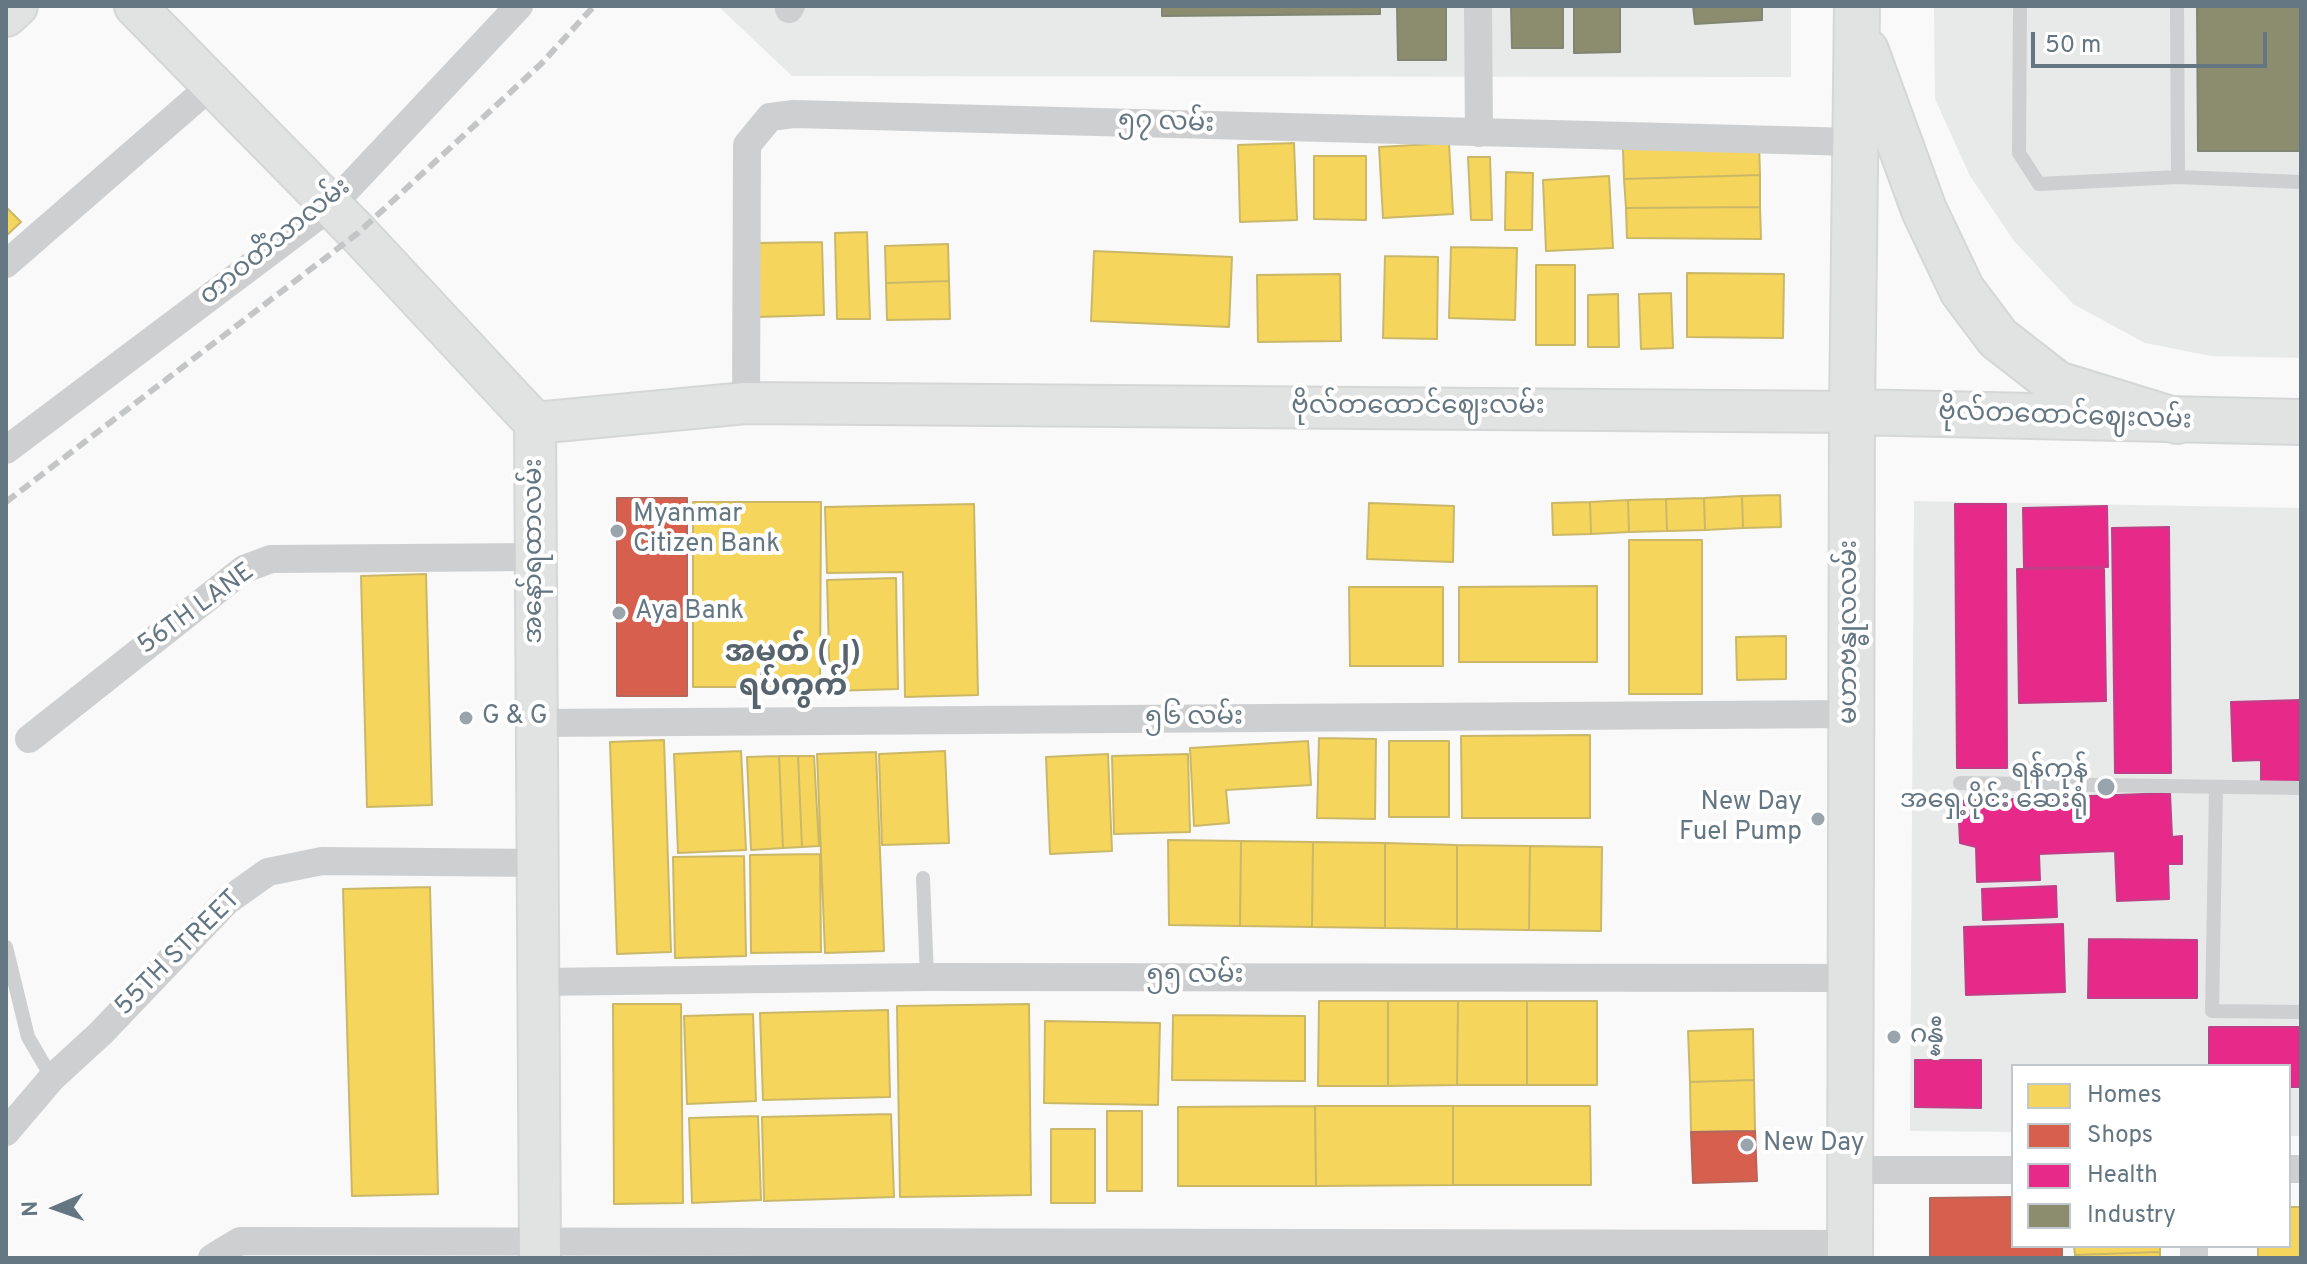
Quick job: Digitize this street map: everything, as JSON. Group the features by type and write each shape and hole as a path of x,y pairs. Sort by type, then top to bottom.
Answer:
{"main road":[{"path":"6,16 17,6"},
{"name":"အနော်ရထာလမ်း","path":"135,6 331,206 535,423 540,1250"},
{"path":"1857,16 1924,210 1962,290 1998,338 2057,384 2177,421"},
{"name":"မဟာဗန္ဓုလလမ်း","path":"1850,1251 1852,412 1857,16"},
{"name":"ဗိုလ်တထောင်ဈေးလမ်း","path":"535,423 746,403 1852,412 2301,422"}],"street":[{"name":"တာဝတိံသာလမ်း","path":"6,450 331,206 519,6"},
{"path":"1478,6 1479,133"},
{"path":"6,264 212,85"},
{"name":"၅၇ လမ်း","path":"746,403 747,145 770,117 794,114 1855,142"},
{"name":"56TH LANE","path":"29,739 244,569 271,559 536,557"},
{"name":"၅၆ လမ်း","path":"537,723 1851,714"},
{"name":"55TH STREET","path":"6,1132 52,1078 101,1033 227,901 268,872 322,861 538,863"},
{"name":"၅၅ လမ်း","path":"539,982 927,977 1851,978"},
{"path":"1851,1170 2011,1170"},
{"path":"212,1258 240,1241 540,1250 1850,1251"}],"lane":[{"path":"2020,6 2019,153 2039,184 2178,177 2301,182"},
{"path":"2177,6 2178,177"},
{"path":"1960,783 2301,788"},
{"path":"2216,787 2212,1011 2301,1012"},
{"path":"923,878 927,977"},
{"path":"6,947 28,1037 52,1078"}],"shaded area":[{"path":"718,6 1791,6 1791,77 792,76"},
{"path":"1934,6 2301,6 2301,358 2211,356 2145,343 2073,304 2014,241 1970,176 1935,99"},
{"name":"ရန်ကုန် အရှေ့ပိုင်း ဆေးရုံ","path":"1914,501 2301,508 2301,1136 2291,1136 2291,1064 2011,1064 2011,1132 1910,1131"}],"building: Homes":[{"path":"1294,143 1297,220 1240,222 1238,145"},
{"path":"1449,143 1453,214 1383,218 1379,147"},
{"path":"1759,143 1760,175 1624,179 1623,149"},
{"path":"1314,156 1366,156 1366,220 1314,219"},
{"path":"1468,157 1490,157 1492,220 1471,220"},
{"path":"1506,172 1533,173 1532,230 1505,230"},
{"path":"1760,175 1760,207 1626,208 1624,179"},
{"path":"1609,176 1613,248 1546,251 1543,180"},
{"path":"6,207 21,222 6,236"},
{"path":"1760,207 1761,239 1627,238 1626,208"},
{"path":"867,232 870,319 837,319 835,233"},
{"path":"822,242 824,315 757,317 755,243"},
{"path":"948,244 949,281 886,283 885,246"},
{"path":"1451,247 1517,248 1515,320 1449,318"},
{"path":"1094,251 1232,257 1229,327 1091,321"},
{"path":"1385,256 1438,257 1437,339 1383,338"},
{"path":"1536,265 1575,265 1575,345 1536,345"},
{"path":"1687,273 1784,274 1783,338 1687,337"},
{"path":"1340,274 1341,341 1258,342 1257,275"},
{"path":"949,281 950,319 887,320 886,283"},
{"path":"1671,293 1673,348 1641,349 1639,294"},
{"path":"1618,294 1619,347 1588,347 1588,295"},
{"path":"1780,495 1781,527 1743,528 1742,496"},
{"path":"1742,496 1743,528 1705,530 1704,498"},
{"path":"1704,498 1705,530 1667,531 1666,499"},
{"path":"1666,499 1667,531 1629,532 1628,500"},
{"path":"1628,500 1629,532 1591,534 1590,502"},
{"path":"693,502 821,502 820,687 693,687"},
{"path":"1590,502 1591,534 1553,535 1552,503"},
{"path":"1369,503 1454,506 1453,562 1367,559"},
{"path":"974,504 978,695 905,697 903,572 827,573 825,507"},
{"path":"1629,540 1702,540 1702,694 1629,694"},
{"path":"426,574 432,805 367,807 361,576"},
{"path":"896,578 898,689 830,691 827,580"},
{"path":"1597,586 1597,662 1459,662 1459,587"},
{"path":"1349,587 1443,587 1443,666 1350,666"},
{"path":"1786,636 1786,679 1737,680 1736,637"},
{"path":"1590,735 1590,818 1462,818 1461,736"},
{"path":"1319,738 1376,739 1375,819 1317,818"},
{"path":"664,740 671,952 617,954 610,742"},
{"path":"1308,741 1311,785 1226,790 1229,823 1194,826 1190,748"},
{"path":"1389,741 1449,741 1449,817 1389,817"},
{"path":"741,751 746,850 678,853 674,754"},
{"path":"945,751 949,843 882,845 879,754"},
{"path":"876,752 884,951 825,953 817,754"},
{"path":"1108,754 1112,851 1050,854 1046,757"},
{"path":"1188,754 1190,832 1114,834 1112,756"},
{"path":"779,756 798,756 802,847 783,848"},
{"path":"779,756 783,848 751,850 747,757"},
{"path":"798,756 814,756 819,846 802,847"},
{"path":"1168,840 1241,841 1240,926 1169,925"},
{"path":"1241,841 1313,842 1312,927 1240,926"},
{"path":"1313,842 1385,843 1385,928 1312,927"},
{"path":"1385,843 1457,845 1457,929 1385,928"},
{"path":"1457,845 1530,846 1529,930 1457,929"},
{"path":"1530,846 1602,847 1601,931 1529,930"},
{"path":"820,854 821,952 751,953 750,855"},
{"path":"744,856 746,956 675,958 673,857"},
{"path":"430,887 438,1194 352,1196 343,889"},
{"path":"1319,1001 1388,1001 1388,1086 1318,1086"},
{"path":"1388,1001 1458,1001 1457,1085 1388,1086"},
{"path":"1458,1001 1527,1001 1527,1085 1457,1085"},
{"path":"1527,1001 1597,1001 1597,1085 1527,1085"},
{"path":"613,1004 681,1004 683,1203 614,1204"},
{"path":"1029,1004 1031,1195 900,1197 897,1006"},
{"path":"888,1010 890,1097 763,1100 760,1013"},
{"path":"753,1014 756,1101 687,1104 684,1016"},
{"path":"1173,1015 1305,1016 1305,1081 1172,1080"},
{"path":"1045,1021 1160,1023 1158,1105 1044,1103"},
{"path":"1753,1029 1754,1080 1690,1082 1688,1031"},
{"path":"1754,1080 1755,1131 1691,1132 1690,1082"},
{"path":"1315,1106 1316,1186 1178,1186 1178,1107"},
{"path":"1315,1106 1453,1106 1453,1185 1316,1186"},
{"path":"1453,1106 1590,1106 1591,1185 1453,1185"},
{"path":"1107,1111 1142,1111 1142,1191 1107,1191"},
{"path":"891,1114 894,1197 764,1201 762,1117"},
{"path":"758,1116 761,1200 692,1203 689,1118"},
{"path":"1051,1129 1095,1129 1095,1203 1051,1203"},
{"path":"2291,1207 2301,1207 2301,1258 2258,1258 2258,1248 2291,1248"},
{"path":"2074,1248 2160,1248 2160,1252 2075,1255"},
{"path":"2160,1252 2160,1258 2075,1258 2075,1255"}],"building: Shops":[{"path":"617,498 687,498 687,696 617,696"},
{"path":"1755,1131 1757,1181 1693,1183 1691,1132"},
{"path":"2011,1197 2011,1248 2062,1248 2062,1258 1930,1258 1930,1198"}],"building: Health":[{"path":"1955,504 2006,504 2007,768 1957,768"},
{"path":"2107,506 2108,567 2024,568 2023,508"},
{"path":"2169,527 2171,773 2115,773 2112,528"},
{"path":"2104,568 2106,701 2019,703 2017,569"},
{"path":"2301,700 2301,781 2261,782 2261,760 2233,761 2231,702"},
{"path":"2170,793 2172,837 2182,836 2182,864 2168,864 2169,899 2117,901 2115,851 2039,854 2040,880 1977,882 1976,847 1960,843 1958,801"},
{"path":"2056,886 2057,917 1983,920 1982,889"},
{"path":"2063,924 2065,992 1966,995 1964,927"},
{"path":"2089,939 2197,940 2197,998 2088,998"},
{"path":"2209,1027 2301,1027 2301,1087 2291,1087 2291,1064 2209,1064"},
{"path":"1915,1060 1981,1060 1981,1108 1915,1107"}],"building: Industry":[{"path":"1162,6 1380,6 1380,14 1162,16"},
{"path":"1397,6 1446,6 1446,60 1398,60"},
{"path":"1511,6 1563,6 1563,48 1512,48"},
{"path":"1574,6 1620,6 1620,52 1574,53"},
{"path":"1693,6 1762,6 1762,20 1695,24"},
{"path":"2197,6 2301,6 2301,151 2198,151"}],"railway":[{"path":"6,502 358,233 541,64 594,6"}],"place":[{"name":"Myanmar Citizen Bank","path":"617,531"},
{"name":"Aya Bank","path":"619,613"},
{"name":"G & G","path":"466,718"},
{"name":"ရန်ကုန် အရှေ့ပိုင်း ဆေးရုံ","path":"2106,787"},
{"name":"New Day Fuel Pump","path":"1818,819"},
{"name":"ဂန္နီ","path":"1894,1037"},
{"name":"New Day","path":"1747,1145"}],"district":[{"name":"အမှတ် (၂) ရပ်ကွက်","path":"793,672"}]}
